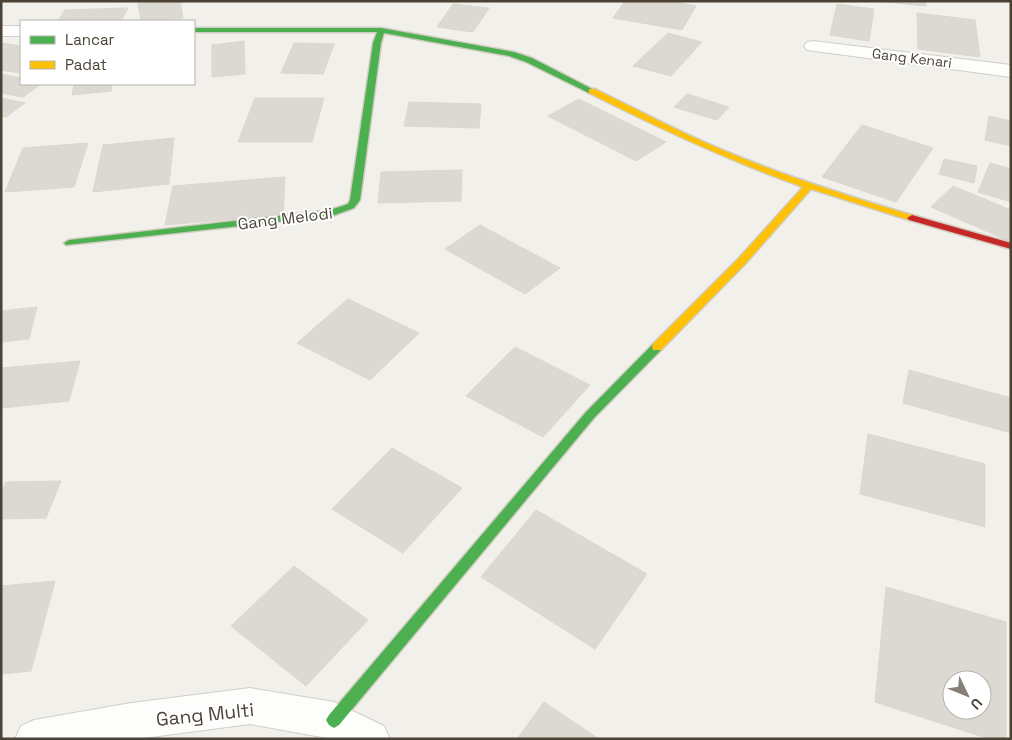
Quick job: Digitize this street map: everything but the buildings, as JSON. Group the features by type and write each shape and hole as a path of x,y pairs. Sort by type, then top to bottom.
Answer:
{"street":[{"path":"195,30 385,30 488,49 529,60 652,121 746,163 809,186 1011,246"},
{"name":"Gang Melodi","path":"69,243 332,213 351,206 355,200 377,43 385,30"},
{"path":"1,31 20,31"},
{"name":"Gang Kenari","path":"813,46 1011,70"},
{"path":"334,720 590,415 742,261 809,186"},
{"name":"Gang Multi","path":"34,739 131,722 250,706 334,720 371,739"}],"traffic: fast":[{"path":"195,30 381,30 511,54 529,60 592,91"},
{"path":"69,243 332,213 351,206 355,200 377,43 381,30"},
{"path":"334,720 590,415 657,347"}],"traffic: slow":[{"path":"592,91 689,139 745,162 816,188 912,218"},
{"path":"657,347 742,261 809,186"}],"traffic: jam":[{"path":"912,218 1011,246"}]}
